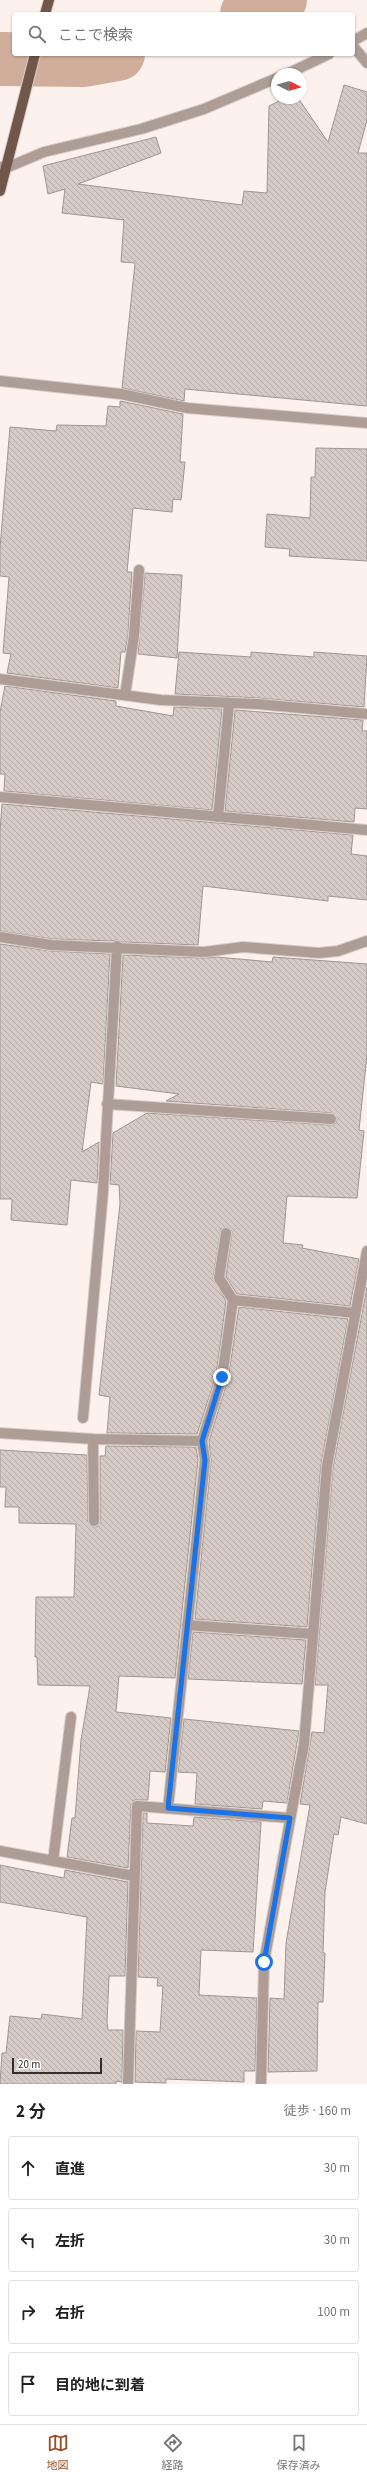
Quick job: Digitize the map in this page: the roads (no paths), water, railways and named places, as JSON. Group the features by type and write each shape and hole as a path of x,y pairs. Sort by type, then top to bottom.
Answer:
{"main road":[{"path":"46,12 49,0"},
{"path":"0,191 3,167 12,146 34,56"}],"street":[{"path":"355,40 367,32"},
{"path":"355,49 367,64"},
{"path":"300,68 325,56"},
{"path":"3,167 44,152 141,129 204,109 271,81"},
{"path":"0,381 121,394 187,408 367,423"},
{"path":"125,695 134,636 139,570"},
{"path":"0,679 161,700 367,714"},
{"path":"218,817 229,704"},
{"path":"0,797 367,830"},
{"path":"0,937 51,945 117,946 204,952 243,947 319,953 338,951 367,942"},
{"path":"82,1418 103,1192 117,946"},
{"path":"108,1104 331,1119"},
{"path":"168,1808 205,1460 202,1441 222,1377 233,1300 219,1278 226,1233"},
{"path":"261,2084 264,1962 304,1744 328,1466 367,1251"},
{"path":"233,1300 355,1313"},
{"path":"0,1433 93,1439 202,1441"},
{"path":"93,1439 94,1521"},
{"path":"187,1625 313,1634"},
{"path":"53,1861 71,1717"},
{"path":"128,2084 137,1806 290,1818"},
{"path":"0,1851 134,1876"}],"waterway":[{"path":"252,12 280,0"},
{"path":"0,59 84,60 107,56"}]}
